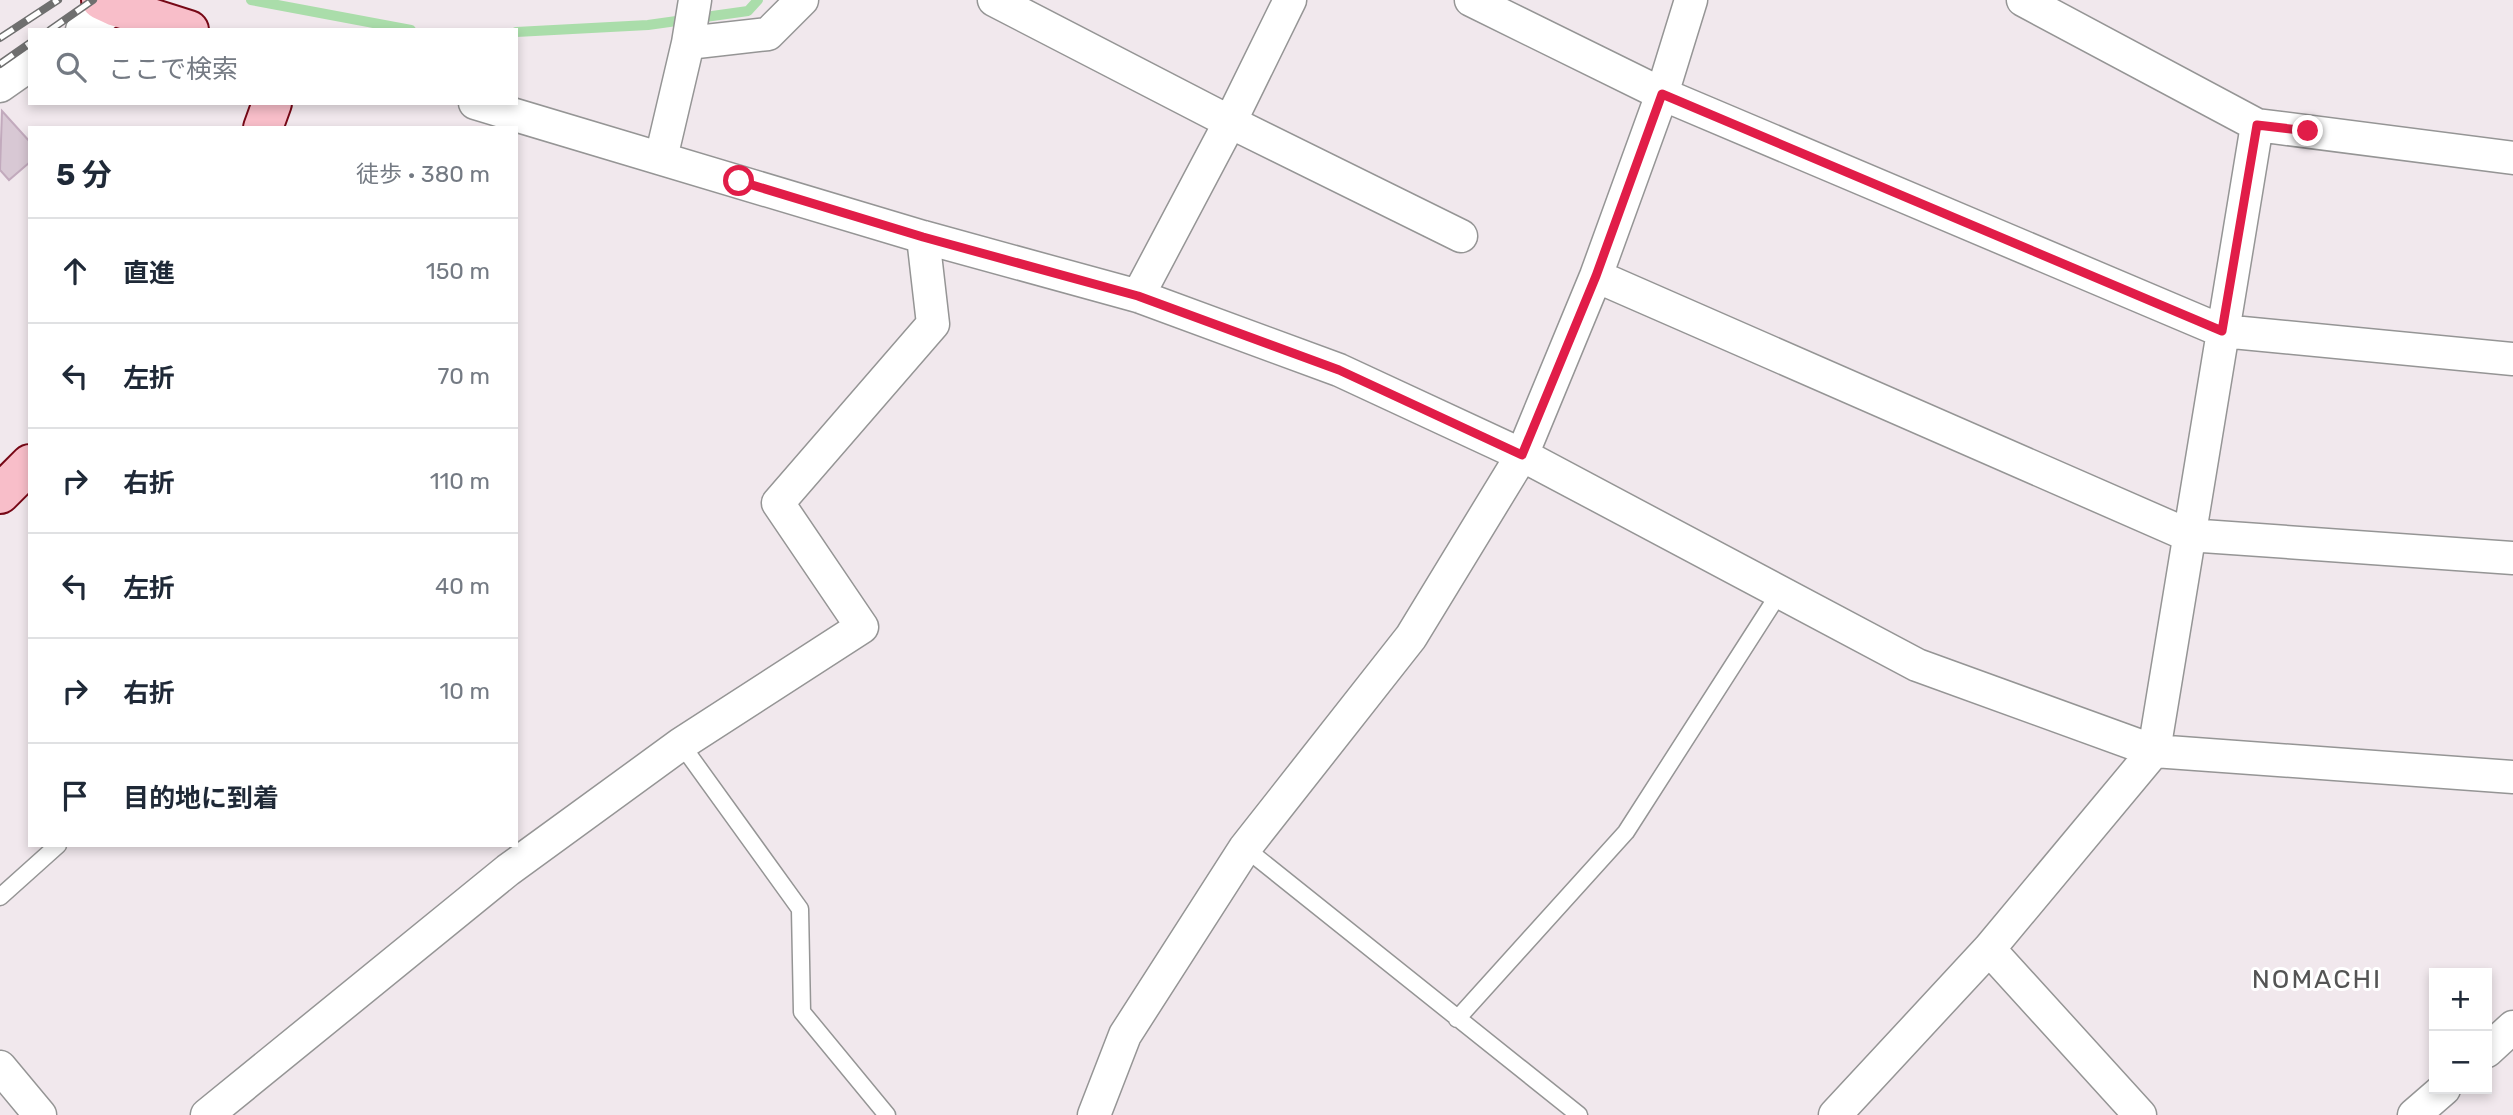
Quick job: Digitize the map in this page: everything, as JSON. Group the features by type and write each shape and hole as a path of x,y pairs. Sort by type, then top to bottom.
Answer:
{"main road":[{"path":"108,4 183,28"},
{"path":"263,126 271,105"},
{"path":"0,495 28,466"}],"street":[{"path":"661,158 688,43 695,0"},
{"path":"688,43 768,34 802,0"},
{"path":"994,0 1230,122 1461,236"},
{"path":"1138,296 1230,122 1290,0"},
{"path":"1471,0 1662,94 2222,331 2513,359"},
{"path":"1094,1115 1125,1035 1245,848 1411,637 1522,455 1596,276 1662,94 1691,0"},
{"path":"2023,0 2257,125 2513,158"},
{"path":"84,28 108,4"},
{"path":"0,86 28,66"},
{"path":"482,105 923,237 1138,296 1339,370 1522,455 1917,665 2154,751 2513,777"},
{"path":"1835,1115 1989,949 2154,751 2257,125"},
{"path":"207,1115 508,870 681,744 862,627 778,503 933,324 923,237"},
{"path":"1596,276 2188,535 2513,558"},
{"path":"1989,949 2140,1115"},
{"path":"2492,1046 2513,1027"},
{"path":"0,1067 40,1115"},
{"path":"2414,1115 2438,1094"}],"lane":[{"path":"1457,1019 1626,832 1780,592"},
{"path":"681,744 800,909 802,1012 887,1115"},
{"path":"0,897 56,847"},
{"path":"1245,848 1578,1115"}],"building":[{"path":"2,111 28,140 28,164 9,180 0,170"}],"waterway":[{"path":"251,0 400,28"},
{"path":"518,32 648,25 748,11 758,0"}],"railway":[{"path":"0,38 58,0"},
{"path":"53,28 93,0"},
{"path":"0,64 28,44"}],"district":[{"name":"NOMACHI","path":"2317,979"}],"route":[{"path":"739,181 923,237 1138,296 1339,370 1522,455 1596,276 1662,94 2222,331 2257,125 2308,131"}]}
